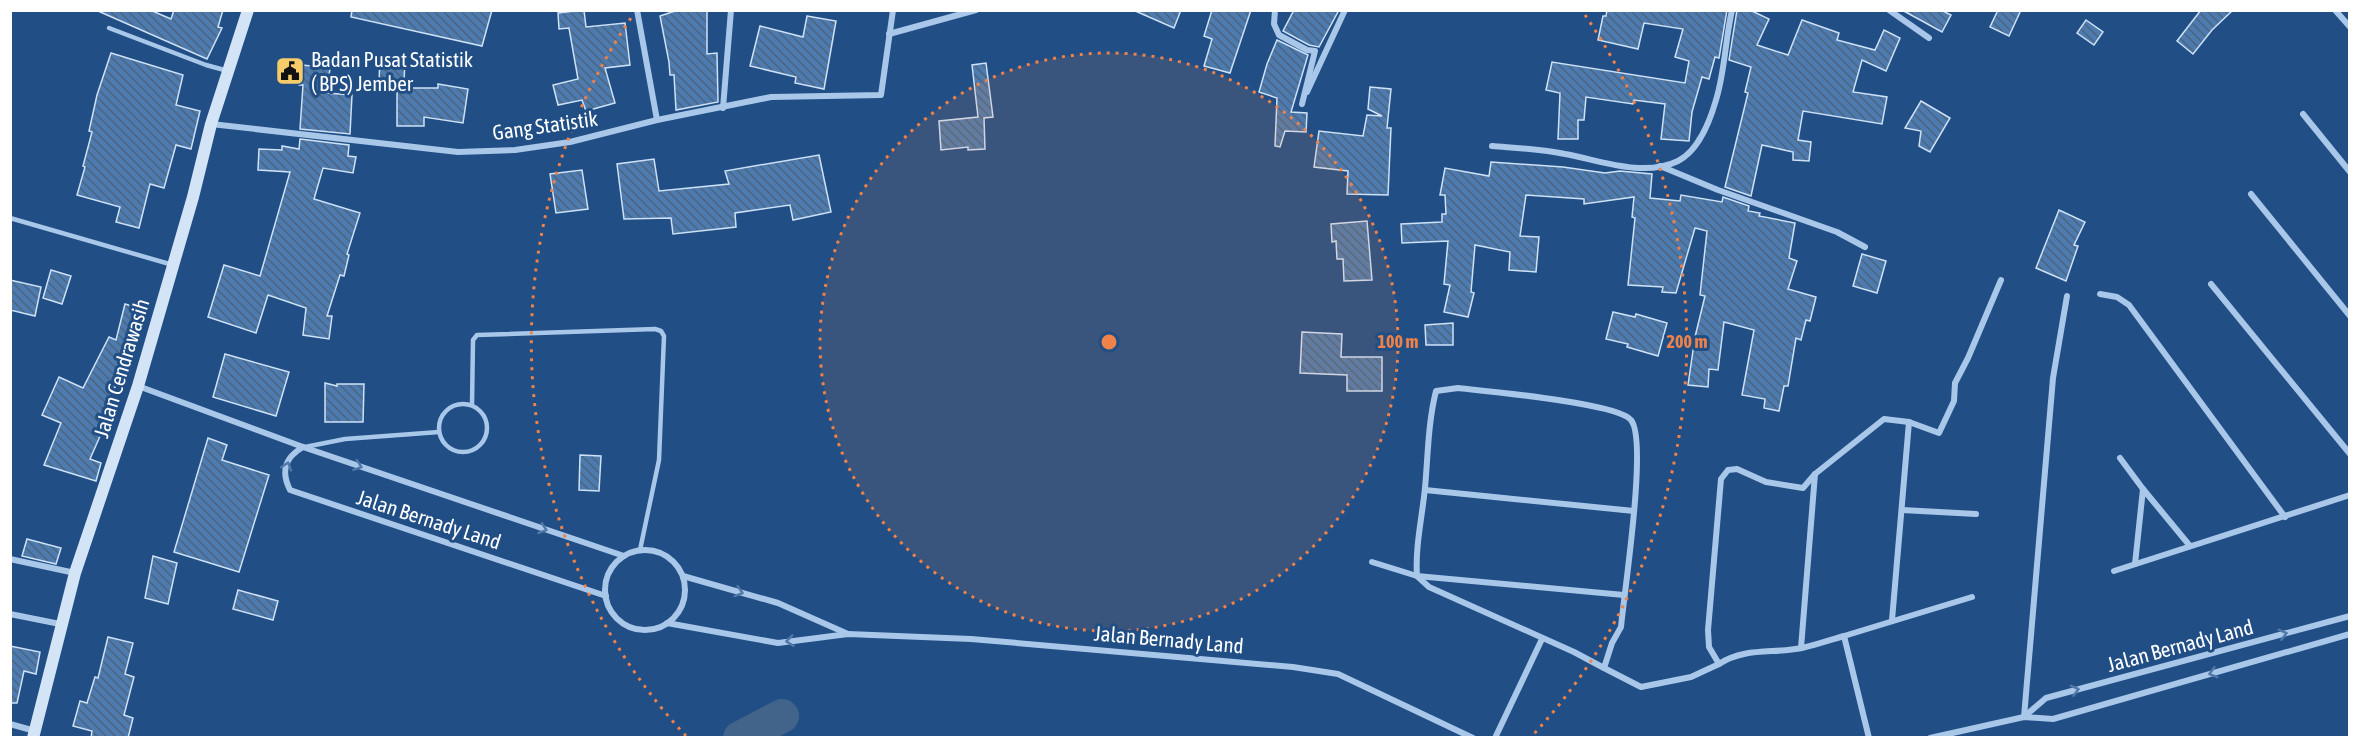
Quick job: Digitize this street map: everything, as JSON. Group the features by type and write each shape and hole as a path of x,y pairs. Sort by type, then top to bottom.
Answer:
{"main road":[{"name":"Jalan Cendrawasih","path":"34,734 60,624 75,573 138,386 212,124 248,10"}],"street":[{"path":"637,10 657,120"},
{"path":"723,108 731,10"},
{"path":"893,10 889,34 976,10"},
{"path":"1275,10 1274,24 1279,36 1307,50 1315,51 1302,104 1345,10"},
{"path":"1492,146 1564,154 1608,164 1638,167 1659,166 1678,161 1697,144 1715,104 1724,72 1727,31 1732,10"},
{"path":"1888,10 1929,38"},
{"path":"2335,10 2349,27"},
{"name":"Gang Statistik","path":"212,124 458,152 515,150 570,142 657,120 771,97 881,95 889,34"},
{"path":"2302,114 2349,172"},
{"path":"1659,166 1718,190 1837,232 1864,247"},
{"path":"2252,194 2349,316"},
{"path":"1719,664 1709,647 1708,630 1721,479 1728,470 1737,469 1766,482 1803,488 1815,474 1884,419 1909,422 1939,433 1954,401 1955,383 2001,280"},
{"path":"2211,284 2349,454"},
{"path":"2100,294 2117,297 2129,304 2285,517"},
{"path":"2024,717 2053,378 2067,296"},
{"name":"Jalan Bernady Land","path":"138,386 303,447 624,556"},
{"path":"1604,668 1612,643 1621,627 1634,510 1638,444 1636,428 1625,415 1545,397 1458,388 1436,391 1429,431 1425,490 1415,554 1417,576 1429,587 1574,652 1604,668 1641,687 1691,677 1732,656 1748,652 1801,648 1972,597"},
{"path":"1892,620 1909,422"},
{"name":"Jalan Bernady Land","path":"303,447 293,453 288,461 284,477 290,490 606,596"},
{"path":"2120,458 2190,546"},
{"path":"1801,648 1815,474"},
{"path":"2135,564 2143,489"},
{"path":"1425,490 1634,510"},
{"path":"2114,571 2349,495"},
{"path":"1902,510 1976,514"},
{"path":"640,550 652,550 672,559 683,576 685,585 681,606 667,623 646,630 624,624 615,616 606,596 607,581 611,570 624,556 640,550"},
{"path":"10,559 75,573"},
{"path":"1372,562 1417,576 1624,594"},
{"name":"Jalan Bernady Land","path":"683,576 778,603 848,634"},
{"path":"10,614 60,624"},
{"name":"Jalan Bernady Land","path":"2024,717 2046,698 2349,616"},
{"name":"Jalan Bernady Land","path":"667,623 778,643 848,634 971,639 1293,667 1338,674 1473,738"},
{"name":"Jalan Bernady Land","path":"1930,738 2024,717 2053,719 2349,634"},
{"path":"1844,636 1869,738"},
{"path":"1495,738 1542,639"},
{"path":"10,724 34,734"}],"lane":[{"path":"110,28 196,62 229,71"},
{"path":"10,218 173,265"},
{"path":"472,405 473,340 477,335 655,329 661,331 663,336 659,460 640,550"},
{"path":"464,404 472,405 479,410 487,424 484,441 479,447 463,453 447,447 439,432 439,423 448,409 464,404"},
{"path":"303,447 345,439 439,432"}],"building":[{"path":"150,10 171,19 174,10 223,10 218,27 222,28 207,59 98,11"},
{"path":"352,10 492,10 482,46 351,17"},
{"path":"584,10 586,27 625,23 630,65 605,68 615,103 586,111 582,100 558,105 553,85 578,79 569,28 559,29 558,13"},
{"path":"678,10 707,10 707,54 717,53 718,102 676,110 674,75 670,75 660,16"},
{"path":"1133,10 1181,10 1174,28"},
{"path":"1212,10 1251,10 1230,73 1204,66 1212,39 1204,36"},
{"path":"1294,10 1339,10 1319,47 1309,45 1283,31"},
{"path":"1607,10 1727,10 1719,58 1715,57 1709,79 1702,77 1692,112 1689,141 1661,139 1665,104 1634,100 1633,104 1586,97 1584,120 1578,120 1578,139 1558,139 1560,93 1546,90 1552,62 1685,83 1689,61 1675,57 1683,29 1644,23 1638,49 1598,40 1603,16 1606,16"},
{"path":"1737,10 1750,10 1769,19 1757,45 1788,55 1802,20 1839,33 1837,40 1875,50 1884,30 1900,38 1886,71 1862,60 1853,92 1887,97 1882,124 1803,111 1798,140 1811,142 1809,161 1793,160 1793,152 1762,145 1751,196 1725,187 1748,93 1745,92 1751,67 1729,60"},
{"path":"1902,10 1941,10 1951,15 1942,32"},
{"path":"1998,10 2021,10 2009,36 1990,27"},
{"path":"2201,10 2233,10 2212,30 2193,54 2177,41"},
{"path":"807,16 836,21 824,89 795,83 796,77 750,66 760,26 803,37"},
{"path":"2086,20 2103,32 2094,45 2077,33"},
{"path":"1277,40 1308,55 1291,112 1307,113 1306,132 1285,131 1280,147 1275,146 1277,98 1259,92"},
{"path":"111,53 183,75 176,105 200,111 191,149 176,145 164,188 150,184 139,228 116,222 120,207 77,195 92,132 89,131 97,95"},
{"path":"380,55 405,56 404,85 379,84"},
{"path":"986,63 993,117 984,118 985,149 968,150 968,147 941,150 939,121 978,117 972,65"},
{"path":"302,65 330,68 327,93 352,95 350,134 300,129 303,85 299,85"},
{"path":"438,84 468,89 463,123 424,117 424,126 397,126 397,88 438,88"},
{"path":"1370,87 1391,89 1387,128 1391,128 1388,195 1347,194 1348,171 1314,167 1319,131 1363,136 1367,115 1382,116 1368,109"},
{"path":"1921,101 1950,118 1930,152 1919,146 1921,131 1905,128"},
{"path":"300,139 349,145 348,156 356,157 353,173 323,168 314,199 360,213 347,254 349,255 344,276 340,275 327,316 332,316 329,339 303,335 306,308 268,295 256,333 208,317 224,265 260,276 290,172 258,170 259,149 282,150 282,146 299,149"},
{"path":"819,155 831,212 793,220 790,205 735,213 736,227 673,234 671,218 624,219 617,164 654,159 659,191 729,184 725,171"},
{"path":"1491,162 1563,167 1605,173 1620,171 1652,174 1650,198 1680,201 1681,195 1722,202 1723,197 1749,206 1748,211 1760,213 1759,216 1795,223 1789,258 1797,261 1788,289 1816,297 1810,321 1806,320 1801,340 1796,338 1788,386 1784,386 1779,411 1764,408 1765,399 1742,395 1754,330 1724,322 1718,370 1709,369 1708,387 1688,385 1695,337 1705,296 1700,295 1707,231 1695,228 1676,293 1662,292 1663,287 1628,285 1635,218 1632,217 1634,197 1584,204 1584,199 1526,195 1520,236 1539,237 1536,272 1509,270 1510,252 1475,245 1471,292 1474,293 1468,317 1444,312 1450,285 1444,284 1448,241 1402,243 1401,224 1442,222 1442,214 1446,214 1445,195 1440,195 1445,168 1489,176"},
{"path":"582,170 588,209 556,213 550,174"},
{"path":"2059,210 2085,222 2074,245 2078,246 2066,281 2036,268"},
{"path":"1367,221 1372,280 1344,281 1343,259 1337,259 1336,241 1332,242 1331,224"},
{"path":"1862,254 1886,261 1877,293 1853,286"},
{"path":"51,270 71,276 62,304 43,298"},
{"path":"10,280 41,287 35,316 10,310"},
{"path":"125,304 143,309 132,349 134,350 109,399 115,402 90,459 101,463 96,481 44,465 61,423 42,415 59,377 83,388 109,337 116,340"},
{"path":"1613,312 1635,317 1636,314 1667,323 1658,356 1627,347 1628,344 1606,339"},
{"path":"1453,323 1453,345 1426,345 1425,325"},
{"path":"1302,332 1342,334 1341,357 1382,357 1382,391 1347,391 1347,375 1300,373"},
{"path":"225,354 289,372 276,416 213,397"},
{"path":"325,383 337,386 337,384 364,384 363,422 325,422"},
{"path":"208,438 227,445 222,460 269,475 239,572 174,552"},
{"path":"580,455 601,456 599,491 579,490"},
{"path":"27,539 61,548 56,564 22,556"},
{"path":"153,556 177,563 168,604 145,598"},
{"path":"238,590 278,601 273,620 233,609"},
{"path":"108,637 133,643 125,674 134,677 124,715 133,718 128,738 91,738 92,731 73,726 80,701 87,703 95,677 98,678"},
{"path":"10,646 40,652 36,674 24,671 17,703 10,703"}],"waterway":[{"path":"740,738 782,716"}],"place":[{"name":"Badan Pusat Statistik ( BPS) Jember","path":"290,71"}]}
